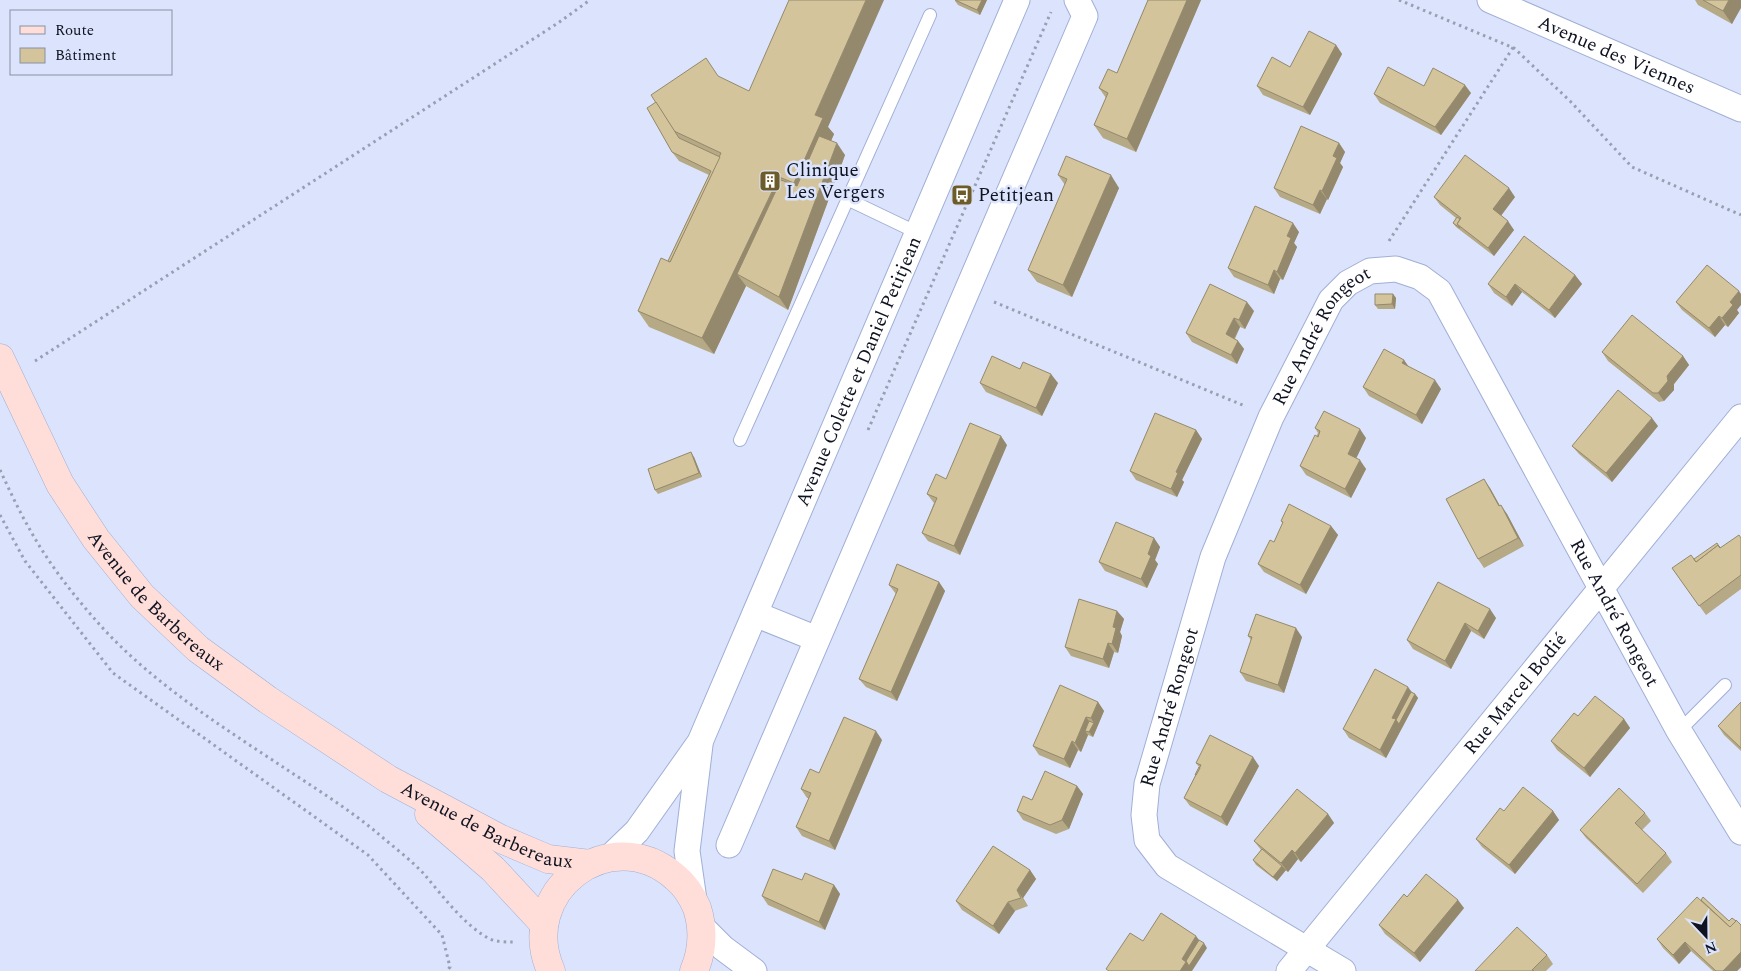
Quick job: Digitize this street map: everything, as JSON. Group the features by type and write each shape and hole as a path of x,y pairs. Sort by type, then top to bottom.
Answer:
{"street":[{"name":"Avenue Colette et Daniel Petitjean","path":"600,861 637,831 700,742 1017,0"},
{"path":"729,845 1084,16 1077,0"},
{"name":"Avenue des Viennes","path":"1490,0 1741,109"},
{"name":"Rue André Rongeot","path":"1343,971 1167,866 1147,840 1144,815 1147,784 1214,557 1270,417 1331,300 1348,282 1370,270 1396,269 1420,277 1438,291 1679,732 1741,832"},
{"name":"Avenue de Barbereaux","path":"3,373 60,484 96,539 142,596 198,649 268,700 388,780 501,840 548,859 600,861 629,857 649,861 667,870 683,884 694,900"},
{"name":"Rue Marcel Bodié","path":"1289,971 1741,417"},
{"path":"755,614 817,639"},
{"name":"Avenue Colette et Daniel Petitjean","path":"694,900 687,851 700,742"},
{"name":"Avenue de Barbereaux","path":"388,780 493,869 545,953"},
{"path":"545,953 549,905 559,888 573,874 600,861"},
{"path":"694,900 701,920 702,940 699,960 694,971"},
{"path":"701,926 723,948 754,971"}],"lane":[{"path":"740,440 930,15"},
{"path":"847,200 918,233"},
{"path":"1679,732 1725,685"}],"path":[{"path":"3,373 549,28 590,0"},
{"path":"1399,0 1514,48 1570,101 1632,167 1741,215"},
{"path":"866,433 1052,9"},
{"path":"1370,270 1514,48 1530,18"},
{"path":"934,277 1270,417"},
{"path":"0,470 28,528 48,559 77,598 127,652 173,691 207,716 334,800 375,831 422,872 468,923 489,939 545,953"},
{"path":"0,515 25,561 113,673 368,855 442,935 450,967 447,971"}],"building":[{"name":"Clinique Les Vergers","path":"789,0 866,0 815,115 823,118 794,183 779,177 702,338 638,311 661,258 670,262 721,153 674,131 651,95 706,58 718,76 749,91"},
{"path":"955,0 982,0 977,10"},
{"path":"1148,0 1187,0 1127,139 1094,125 1108,93 1099,88 1108,69 1117,73"},
{"path":"1703,0 1729,0 1723,11"},
{"path":"1309,31 1336,45 1303,107 1257,86 1272,57 1290,67"},
{"path":"1388,67 1424,86 1433,68 1465,85 1435,127 1374,94"},
{"path":"656,102 679,138 720,157 670,262 668,261 711,171 672,152 647,108"},
{"path":"1301,126 1339,143 1333,156 1337,158 1322,191 1320,190 1313,205 1274,188"},
{"path":"819,136 837,143 779,297 737,274 781,180 797,186"},
{"path":"1465,155 1509,188 1493,209 1508,221 1488,248 1457,224 1461,218 1434,197"},
{"path":"1066,156 1111,175 1063,285 1028,270 1067,179 1058,175"},
{"path":"1255,206 1293,223 1287,236 1291,238 1277,272 1274,270 1268,285 1228,268"},
{"path":"1457,217 1460,219 1457,224 1460,228 1453,223"},
{"path":"1524,236 1575,275 1549,310 1515,284 1506,297 1488,284"},
{"path":"1707,265 1739,291 1730,302 1733,305 1722,318 1719,316 1709,328 1676,302"},
{"path":"1210,284 1247,302 1239,320 1234,318 1226,334 1238,341 1231,355 1186,333"},
{"path":"1375,294 1393,294 1392,304 1375,305"},
{"path":"1632,315 1683,356 1667,376 1668,381 1658,393 1653,393 1602,352"},
{"path":"1384,349 1404,360 1402,363 1435,380 1416,415 1363,387"},
{"path":"992,356 1020,369 1023,362 1051,374 1036,408 980,383"},
{"path":"1618,390 1652,418 1606,473 1572,446"},
{"path":"1324,411 1360,429 1348,454 1360,460 1345,489 1300,466 1315,435 1318,437 1320,431 1315,428"},
{"path":"1155,413 1196,430 1176,472 1178,473 1171,489 1130,471"},
{"path":"970,423 1001,436 954,546 922,533 937,498 927,494 936,474 946,479"},
{"path":"691,452 699,473 655,490 648,469"},
{"path":"1484,479 1499,506 1501,505 1518,538 1478,559 1446,499"},
{"path":"1289,504 1331,526 1300,585 1258,564 1270,540 1274,542"},
{"path":"1116,522 1154,538 1148,554 1151,556 1141,579 1099,562"},
{"path":"1739,535 1741,538 1741,575 1699,606 1672,568 1691,555 1696,562 1718,545 1720,548"},
{"path":"1717,543 1720,548 1718,545 1696,562 1694,559"},
{"path":"897,564 939,582 891,692 859,679 898,589 889,585"},
{"path":"1438,582 1490,609 1478,631 1465,623 1445,661 1407,640"},
{"path":"1079,599 1117,611 1113,627 1116,628 1112,644 1108,643 1103,659 1065,647"},
{"path":"1256,614 1296,628 1278,685 1240,672 1252,637 1248,636"},
{"path":"1375,669 1408,687 1392,718 1396,719 1380,750 1343,729"},
{"path":"1060,685 1098,702 1091,718 1086,717 1075,743 1072,741 1064,759 1033,746"},
{"path":"1411,692 1415,694 1399,724 1396,720"},
{"path":"1595,696 1624,719 1584,768 1551,741 1574,713 1578,716"},
{"path":"1741,702 1741,748 1718,726"},
{"path":"844,717 876,731 829,841 796,827 811,793 801,789 810,769 819,773"},
{"path":"1089,721 1094,723 1089,732 1085,731"},
{"path":"1210,735 1253,757 1221,817 1184,798 1201,765 1196,763"},
{"path":"1045,771 1077,786 1062,820 1050,825 1017,811 1023,796 1032,800"},
{"path":"1523,787 1553,811 1509,865 1476,839 1500,808 1504,811"},
{"path":"1619,788 1645,813 1635,823 1666,853 1637,884 1580,830"},
{"path":"1297,789 1328,814 1295,853 1292,850 1281,863 1254,841"},
{"path":"993,846 1030,870 1017,890 1021,898 1008,902 993,926 956,901"},
{"path":"1262,849 1282,866 1273,877 1253,860"},
{"path":"773,869 802,880 805,873 834,885 819,922 762,896"},
{"path":"1426,874 1458,900 1414,953 1379,925 1404,894 1407,897"},
{"path":"1697,897 1730,927 1736,920 1741,925 1741,952 1723,971 1716,971 1685,942 1673,955 1657,939"},
{"path":"1703,897 1729,921 1732,918 1736,921 1730,927 1701,900"},
{"path":"1161,913 1196,936 1182,959 1186,962 1180,971 1109,971 1106,969 1130,933 1143,941"},
{"path":"1517,927 1547,955 1532,970 1534,971 1475,971"},
{"path":"1199,940 1204,943 1189,966 1186,961"}],"place":[{"name":"Clinique Les Vergers","path":"770,181"},
{"name":"Petitjean","path":"962,195"}]}
